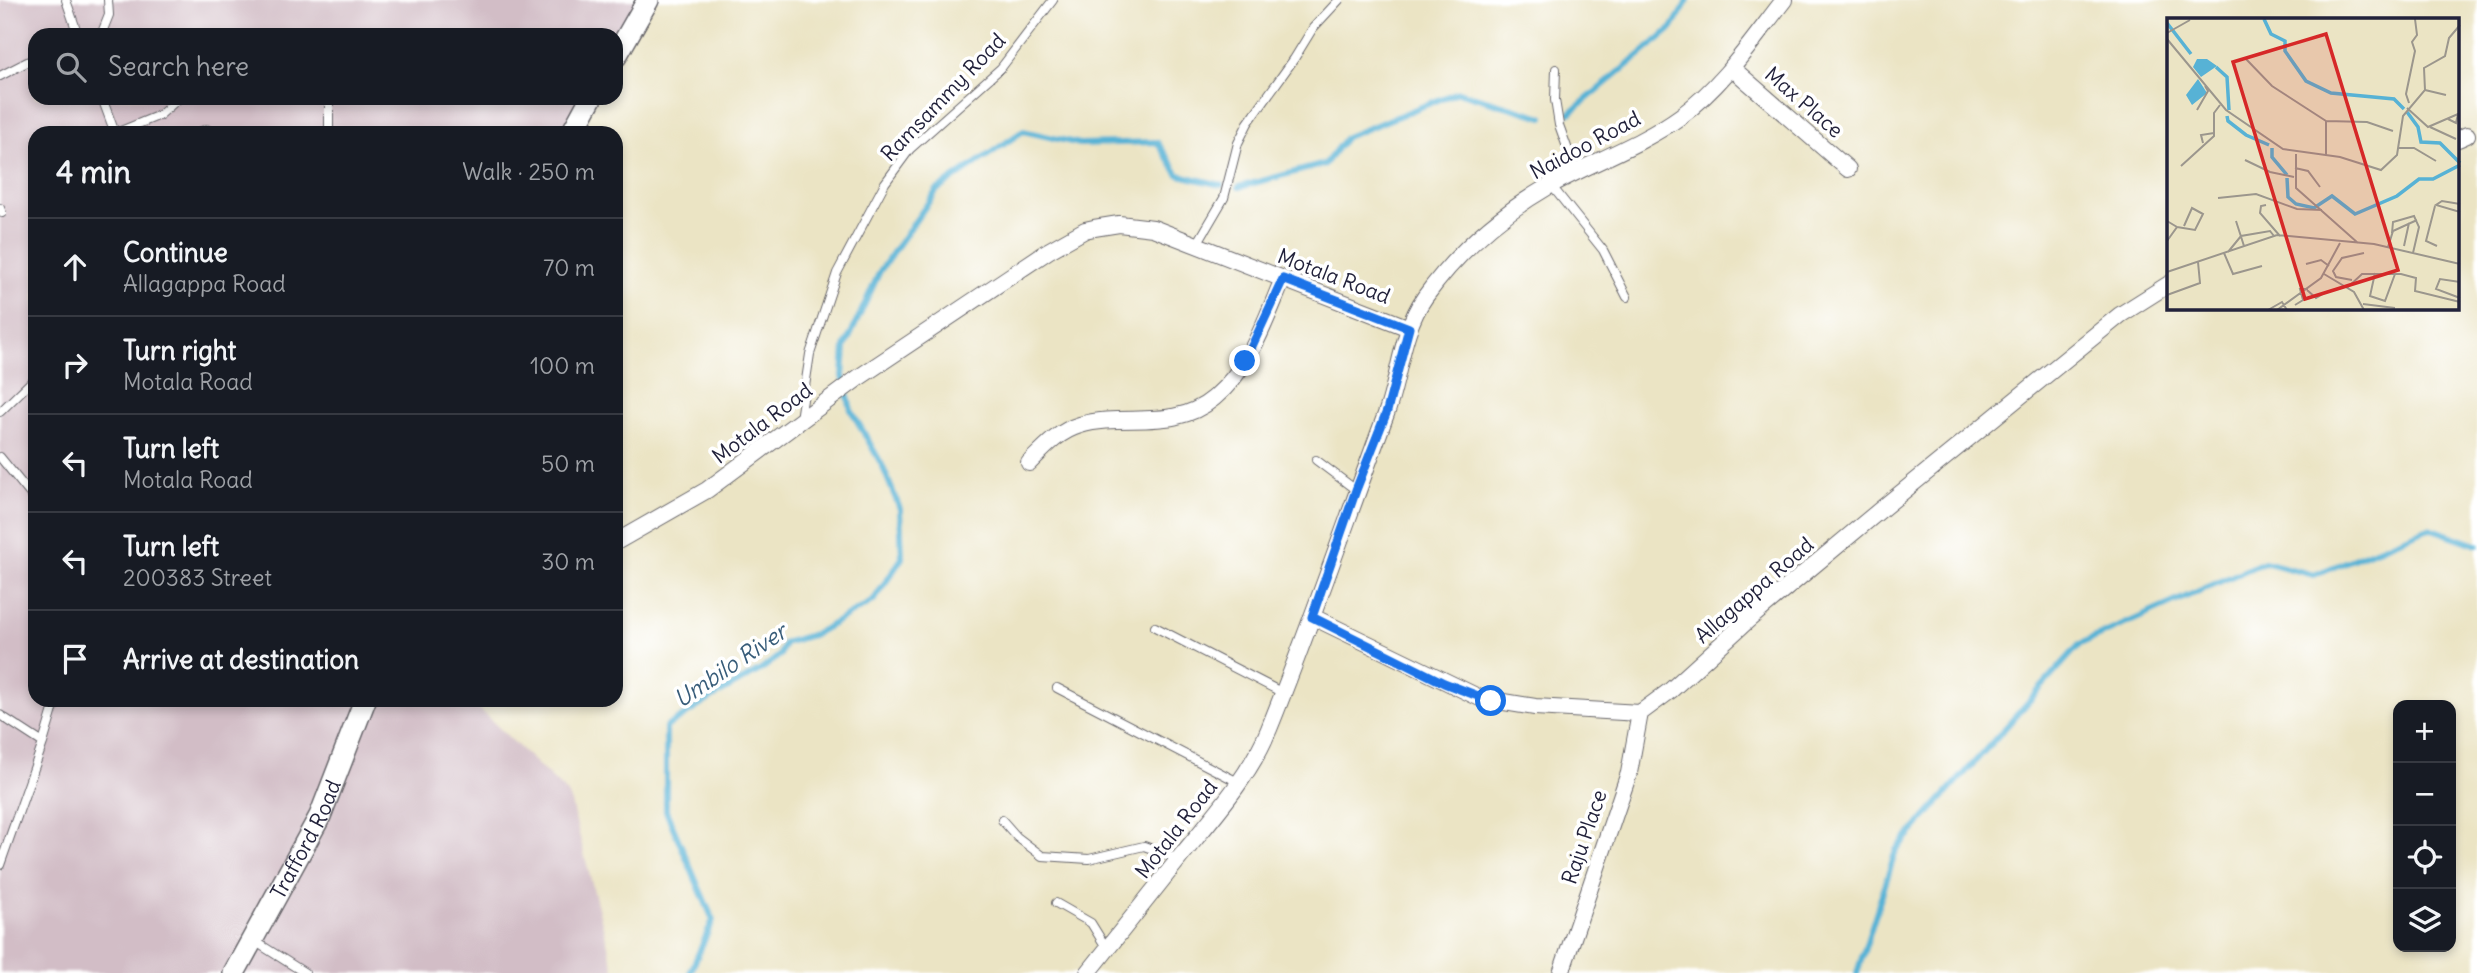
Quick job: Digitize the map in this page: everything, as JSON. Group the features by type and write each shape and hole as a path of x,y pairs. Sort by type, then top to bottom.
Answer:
{"street":[{"path":"623,44 648,0"},
{"name":"Naidoo Road","path":"1409,328 1423,300 1472,244 1518,205 1551,185 1661,129 1682,115 1732,68 1784,0"},
{"name":"Max Place","path":"1732,68 1848,169"},
{"path":"576,126 588,105"},
{"name":"Motala Road","path":"623,538 707,490 859,378 1048,251 1085,230 1135,225 1153,228 1409,328 1387,411 1356,490 1312,617 1262,743 1238,782 1088,973"},
{"path":"1029,463 1046,444 1080,425 1170,419 1194,411 1213,399 1245,361 1283,279"},
{"name":"Allagappa Road","path":"1640,713 1671,690 1748,620 1889,502 2120,315 2167,285"},
{"path":"1312,617 1480,698 1535,707 1640,713"},
{"name":"Trafford Road","path":"234,973 320,816 362,707"},
{"name":"Raju Place","path":"1561,973 1629,773 1640,713"}],"lane":[{"path":"66,0 76,28"},
{"path":"104,28 109,15 108,0"},
{"name":"Ramsammy Road","path":"800,419 810,354 836,273 885,183 910,149 1001,68 1053,0"},
{"path":"1197,244 1224,198 1238,143 1248,123 1313,28 1339,0"},
{"path":"0,76 28,62"},
{"path":"1556,69 1555,100 1559,125 1576,172"},
{"path":"105,105 113,126"},
{"path":"133,126 160,115 171,105"},
{"path":"329,105 329,126"},
{"path":"1551,185 1603,250 1627,297"},
{"path":"0,412 28,385"},
{"path":"0,457 28,491"},
{"path":"1316,460 1356,490"},
{"path":"1156,627 1283,692"},
{"path":"1057,688 1238,782"},
{"path":"0,865 54,707"},
{"path":"0,715 43,743"},
{"path":"1002,820 1017,837 1042,856 1089,859 1144,846 1179,859"},
{"path":"1056,903 1091,923 1107,949"},
{"path":"253,940 305,973"}],"shaded area":[{"path":"0,0 649,0 623,28 28,28 28,105 592,105 581,126 28,126 28,707 477,707 569,795 615,973 0,973"}],"waterway":[{"name":"Umbilo River","path":"1570,113 1672,28 1688,0"},
{"name":"Umbilo River","path":"1239,187 1325,164 1346,137 1458,92 1543,117"},
{"name":"Umbilo River","path":"690,973 713,920 666,811 666,727 762,669 780,655 784,643 815,634 873,601 902,558 900,509 882,465 851,410 843,376 845,347 880,271 937,190 1023,131 1080,144 1157,142 1179,175 1221,185"},
{"path":"1857,973 1896,850 2080,644 2264,562 2314,575 2429,528 2477,545"}],"route":[{"path":"1245,361 1283,279 1409,328 1387,411 1356,490 1312,617 1391,654 1444,683 1491,701"}]}
